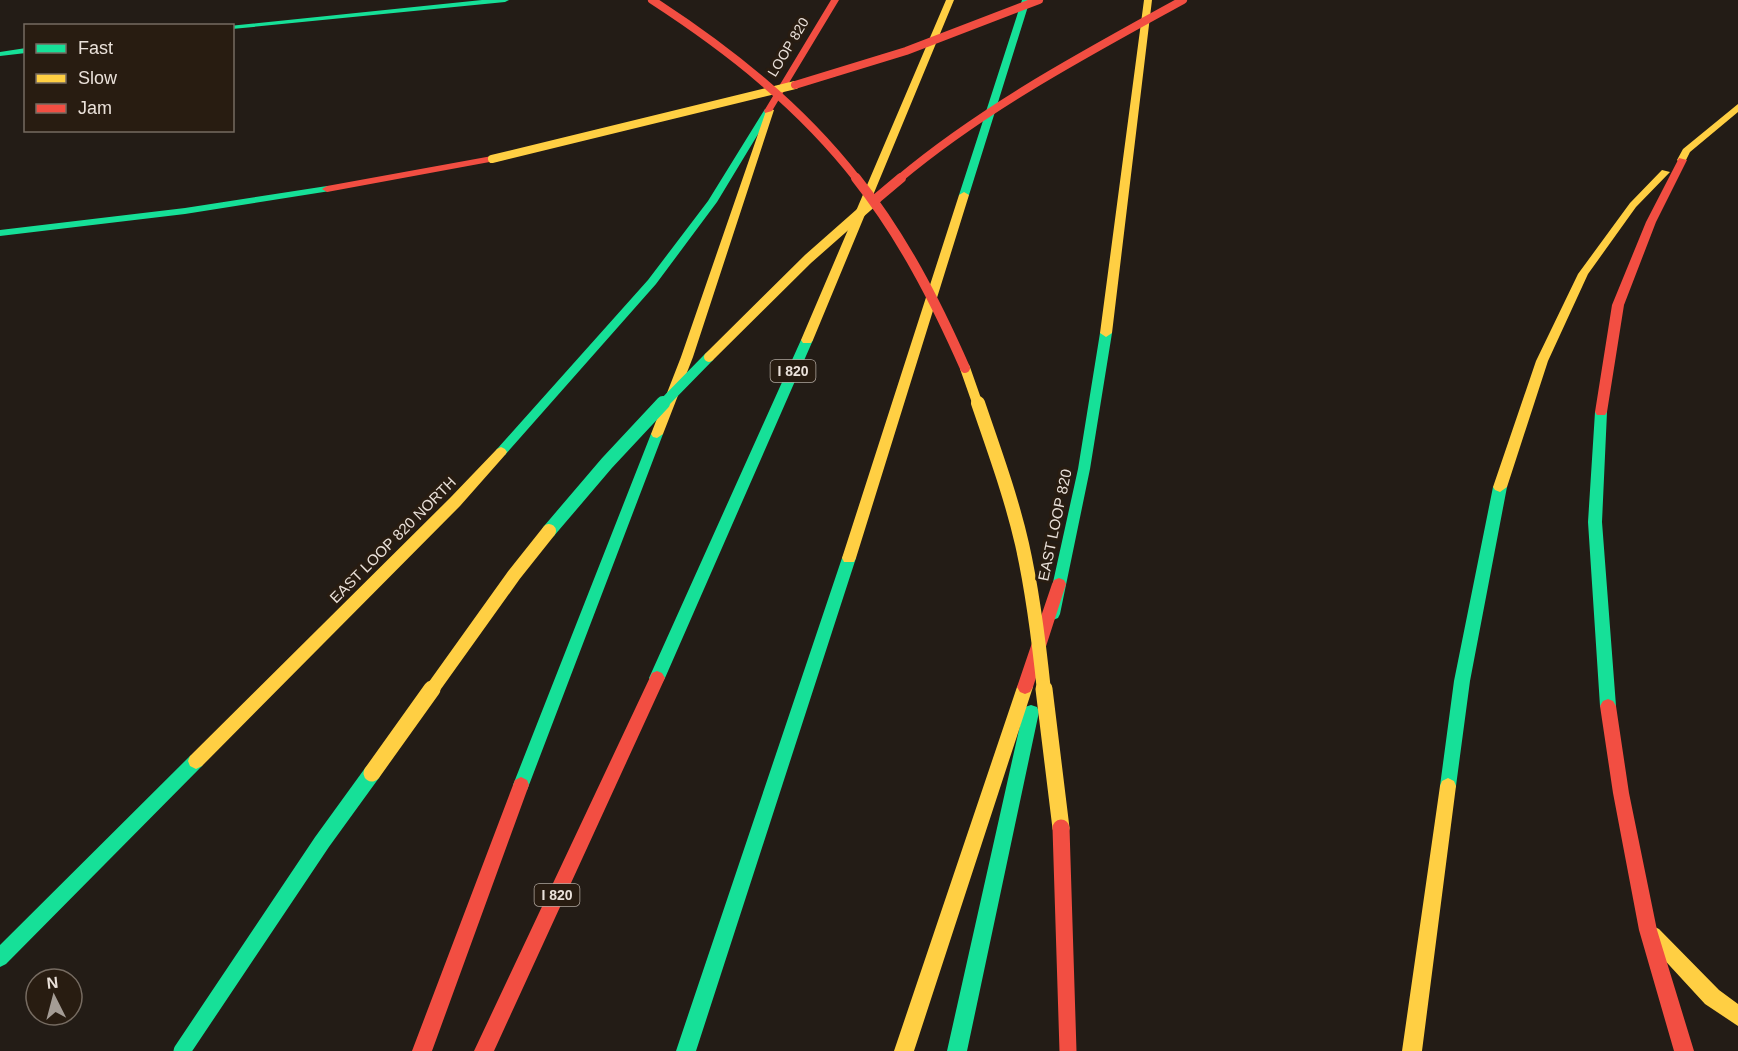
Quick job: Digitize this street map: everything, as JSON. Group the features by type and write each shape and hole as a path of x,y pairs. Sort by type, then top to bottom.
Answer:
{"main road":[{"path":"234,27 505,0"},
{"path":"652,0 704,33 755,71 821,132 860,181 904,244 939,310 976,395 1007,488 1034,604 1063,852 1068,1051"},
{"name":"LOOP 820","path":"770,110 835,0"},
{"name":"I 820","path":"484,1051 630,739 790,379 950,0"},
{"path":"686,1051 866,507 1026,0"},
{"path":"0,233 229,205 379,181 632,128 837,72 969,28 1039,0"},
{"name":"EAST LOOP 820","path":"957,1051 1084,469 1111,303 1148,0"},
{"path":"182,1051 322,842 500,594 584,488 645,420 808,259 897,180 979,119 1053,71 1184,0"},
{"path":"0,54 24,50"},
{"path":"1412,1051 1462,681 1502,478 1542,361 1583,274 1633,205 1686,151 1738,107"},
{"path":"422,1051 559,684 687,357 770,110"},
{"name":"EAST LOOP 820 NORTH","path":"0,958 455,502 563,385 652,282 712,202 770,110"},
{"path":"1684,1051 1648,930 1621,793 1605,687 1595,522 1602,399 1618,305 1651,222 1686,151"},
{"path":"904,1051 1059,584"},
{"path":"1648,930 1712,997 1738,1016"}],"traffic: fast":[{"path":"234,27 505,0"},
{"path":"964,195 1026,0"},
{"path":"0,54 24,50"},
{"path":"501,452 652,282 712,202 768,111"},
{"path":"0,233 185,211 327,189"},
{"path":"1053,614 1084,469 1106,333"},
{"path":"657,678 807,340"},
{"path":"549,531 627,442 709,357"},
{"path":"1601,412 1595,522 1608,706"},
{"path":"521,785 657,434"},
{"path":"1448,786 1462,681 1500,487"},
{"path":"686,1051 849,558"},
{"path":"957,1051 1031,712"},
{"path":"0,958 196,761"},
{"path":"182,1051 322,842 372,773"}],"traffic: slow":[{"path":"807,340 950,0"},
{"path":"1106,333 1148,0"},
{"path":"492,159 795,85"},
{"path":"1682,160 1686,151 1738,107"},
{"path":"657,434 687,357 770,110"},
{"path":"1500,487 1542,361 1583,274 1633,205 1665,172"},
{"path":"849,558 964,195"},
{"path":"709,357 808,259 876,199"},
{"path":"965,368 1005,481 1022,544 1036,620 1061,828"},
{"path":"196,761 455,502 501,452"},
{"path":"372,773 514,575 549,531"},
{"path":"904,1051 1025,687"},
{"path":"1412,1051 1448,786"},
{"path":"1653,935 1712,997 1738,1016"}],"traffic: jam":[{"path":"652,0 705,35 754,72 799,113 840,157 877,204 910,255 939,310 965,368"},
{"path":"768,111 835,0"},
{"path":"795,85 906,51 1039,0"},
{"path":"876,199 911,169 985,116 1063,67 1183,0"},
{"path":"327,189 492,159"},
{"path":"1601,412 1618,305 1651,222 1682,160"},
{"path":"1025,687 1059,584"},
{"path":"484,1051 657,678"},
{"path":"1608,706 1621,793 1648,930 1684,1051"},
{"path":"422,1051 521,785"},
{"path":"1061,828 1068,1051"}]}
